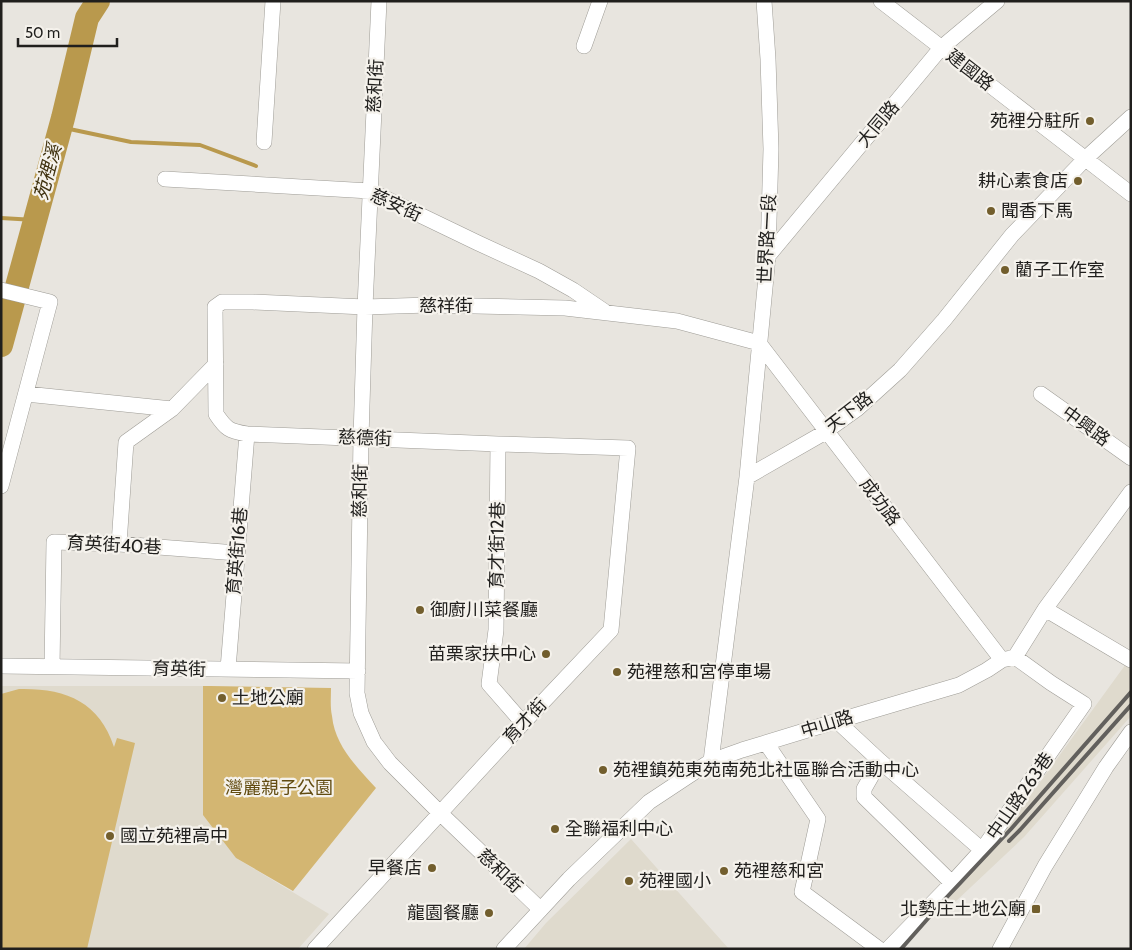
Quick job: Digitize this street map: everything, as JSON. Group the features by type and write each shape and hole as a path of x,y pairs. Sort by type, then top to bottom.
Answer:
{"street":[{"path":"264,142 273,1"},
{"name":"慈和街","path":"379,1 361,438 358,671 358,693 361,713 374,742 390,763 540,909"},
{"path":"584,46 600,1"},
{"name":"世界路一段","path":"747,476 768,256 771,149 764,1"},
{"name":"建國路","path":"881,1 1131,194"},
{"name":"大同路","path":"768,256 941,48 997,1"},
{"name":"天下路","path":"747,476 826,431 857,408 900,370 944,320 1012,235 1085,159 1131,118"},
{"name":"慈安街","path":"165,179 370,191 478,244 539,270 605,312"},
{"path":"1,290 50,302 1,486"},
{"name":"慈祥街","path":"215,307 222,302 253,302 365,307 438,305 565,308 677,321 759,343"},
{"name":"慈德街","path":"215,307 216,414 231,432 628,448"},
{"name":"成功路","path":"759,343 826,431 1008,658 1084,704"},
{"path":"119,544 126,442 172,409 216,364"},
{"path":"26,394 172,409"},
{"name":"中興路","path":"1041,394 1131,458"},
{"name":"育英街16巷","path":"228,669 247,434"},
{"name":"育才街12巷","path":"498,444 496,630 488,684 522,723"},
{"name":"育才街","path":"316,949 522,723 611,630 628,448"},
{"path":"711,762 747,476"},
{"name":"中山路","path":"504,949 569,879 649,802 711,762 742,750 958,685 1008,658 1131,492"},
{"name":"育英街40巷","path":"52,667 54,542 119,544 237,553"},
{"path":"1045,609 1131,660"},
{"name":"育英街","path":"1,666 358,671"},
{"name":"中山路263巷","path":"837,721 982,850 1084,704"},
{"path":"1000,949 1045,866 1106,767 1130,733"},
{"path":"766,743 818,819 802,892 879,949"},
{"path":"880,761 864,790 864,797 952,883"},
{"path":"888,949 982,850"}],"shaded area":[{"path":"1131,657 1131,716 1024,837 954,903 945,895 1035,789"},
{"name":"國立苑裡高中","path":"1,686 208,686 236,858 329,914 298,949 1,949"},
{"name":"苑裡國小","path":"631,839 729,949 524,949 546,923"}],"green space":[{"name":"灣麗親子公園","path":"203,686 331,688 331,713 337,737 348,755 376,788 293,891 236,858 203,815"},
{"path":"19,689 51,691 78,700 99,718 114,747 117,738 135,743 87,949 1,949 1,694"}],"waterway":[{"name":"苑裡溪","path":"1,345 63,118 87,18 98,1"},
{"path":"60,127 131,142 200,145 256,166"},
{"path":"1,218 35,220"}],"railway":[{"path":"901,949 1011,829 1131,692"},
{"path":"1009,841 1131,705"}],"place":[{"name":"苑裡分駐所","path":"1090,121"},
{"name":"耕心素食店","path":"1078,181"},
{"name":"聞香下馬","path":"991,211"},
{"name":"藺子工作室","path":"1005,270"},
{"name":"御廚川菜餐廳","path":"420,610"},
{"name":"苗栗家扶中心","path":"546,654"},
{"name":"苑裡慈和宮停車場","path":"617,672"},
{"name":"土地公廟","path":"222,698"},
{"name":"苑裡鎮苑東苑南苑北社區聯合活動中心","path":"603,770"},
{"name":"全聯福利中心","path":"555,829"},
{"name":"國立苑裡高中","path":"110,836"},
{"name":"早餐店","path":"432,868"},
{"name":"苑裡慈和宮","path":"724,871"},
{"name":"苑裡國小","path":"629,881"},
{"name":"北勢庄土地公廟","path":"1036,909"},
{"name":"龍園餐廳","path":"489,913"}]}
